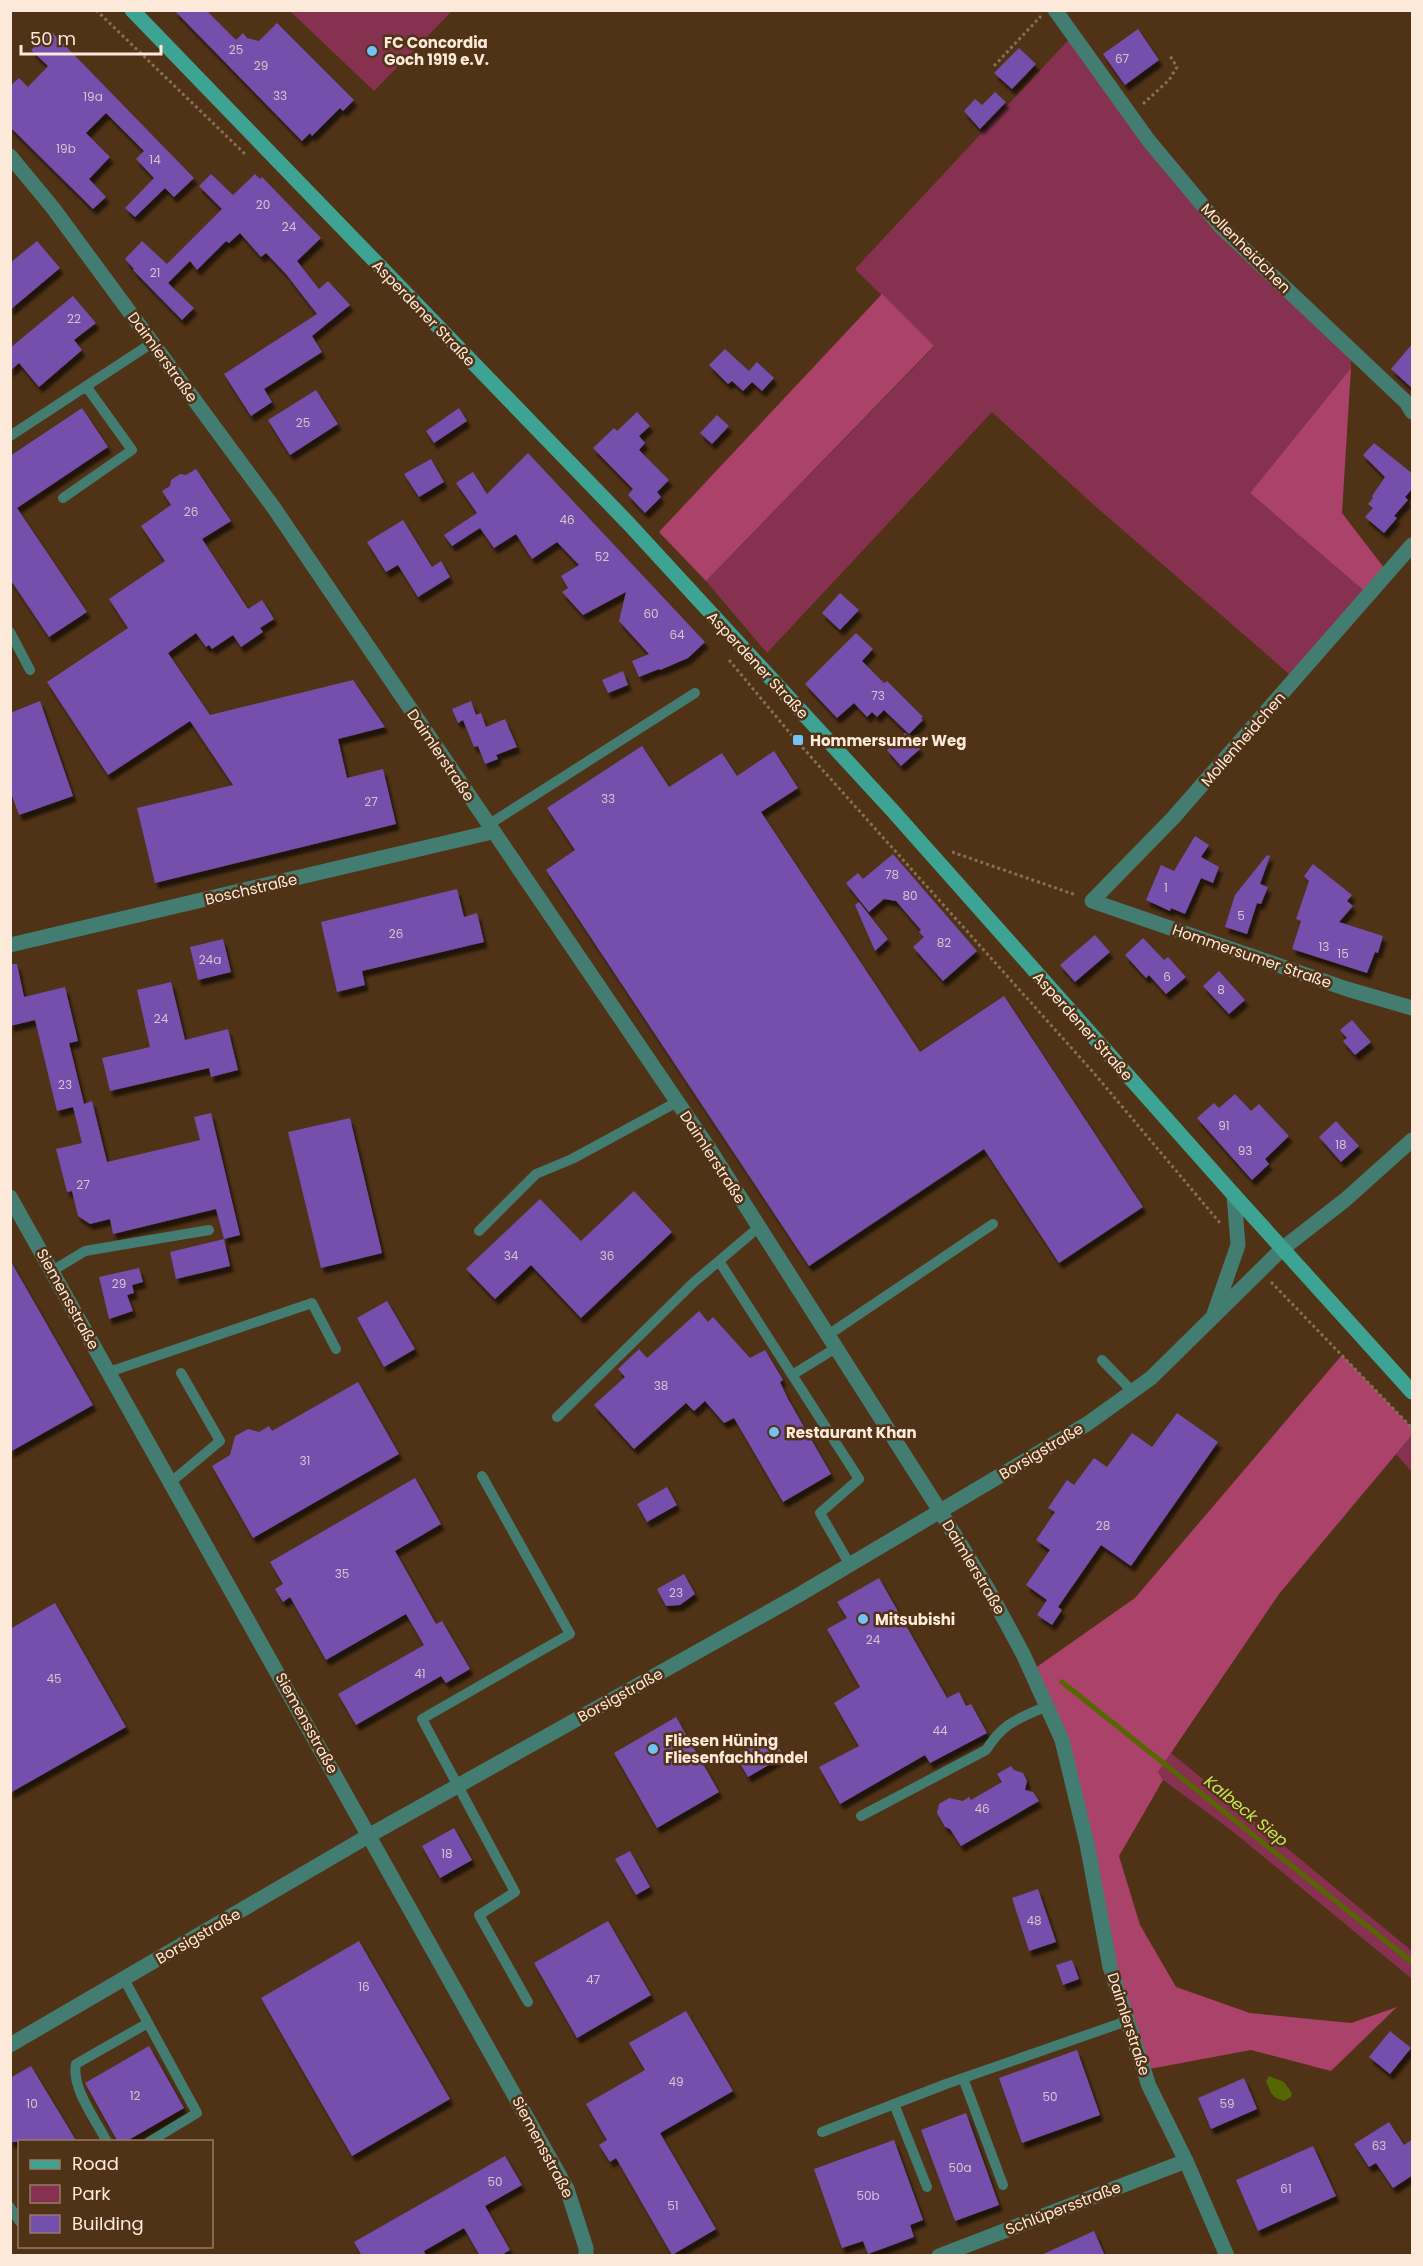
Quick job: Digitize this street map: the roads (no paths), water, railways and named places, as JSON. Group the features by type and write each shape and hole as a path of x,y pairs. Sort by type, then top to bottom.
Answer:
{"main road":[{"name":"Asperdener Straße","path":"132,10 629,524 927,850 1233,1195 1413,1392"}],"street":[{"name":"Mollenheidchen","path":"1055,10 1149,141 1220,226 1406,402 1413,412"},
{"name":"Daimlerstraße","path":"10,156 53,208 274,508 677,1102 759,1227 989,1591 1023,1654 1062,1740 1087,1844 1110,1967 1127,2021 1149,2085 1186,2161 1227,2256"},
{"name":"Mollenheidchen","path":"1092,901 1173,818 1413,545"},
{"name":"Boschstraße","path":"10,945 490,828"},
{"name":"Hommersumer Straße","path":"1092,901 1347,989 1413,1008"},
{"path":"1282,1249 1345,1200 1413,1140"},
{"name":"Borsigstraße","path":"1212,1320 1238,1245 1233,1195"},
{"name":"Siemensstraße","path":"10,1197 567,2189 586,2248 586,2256"},
{"name":"Borsigstraße","path":"10,2045 370,1835 850,1565 1088,1424 1151,1378 1282,1249"},
{"name":"Schlüpersstraße","path":"939,2256 1186,2161"}],"lane":[{"path":"10,436 152,343"},
{"path":"63,498 132,450 86,387"},
{"path":"10,632 30,670"},
{"path":"490,828 695,693"},
{"path":"479,1231 536,1174 572,1158 677,1102"},
{"path":"792,1375 832,1342 993,1224"},
{"path":"557,1417 693,1283 759,1227"},
{"path":"52,1271 85,1251 209,1230"},
{"path":"719,1261 859,1479 820,1513 850,1565"},
{"path":"109,1372 312,1303 336,1349"},
{"path":"1102,1360 1132,1391"},
{"path":"171,1482 220,1441 181,1373"},
{"path":"483,1476 570,1634 422,1719 514,1892 479,1916 528,2002"},
{"path":"861,1816 986,1750 996,1735 1008,1724 1047,1706"},
{"path":"124,1979 197,2113 152,2140"},
{"path":"822,2132 963,2078 1127,2021"},
{"path":"107,2140 77,2087 74,2075 76,2064 148,2023"},
{"path":"963,2078 1003,2185"},
{"path":"894,2104 927,2187"}],"waterway":[{"name":"Kalbeck Siep","path":"1062,1682 1412,1962"}],"place":[{"name":"FC Concordia Goch 1919 e.V.","path":"372,51"},
{"name":"Hommersumer Weg","path":"798,740"},
{"name":"Restaurant Khan","path":"774,1432"},
{"name":"Mitsubishi","path":"863,1619"},
{"name":"Fliesen Hüning Fliesenfachhandel","path":"653,1749"}]}
